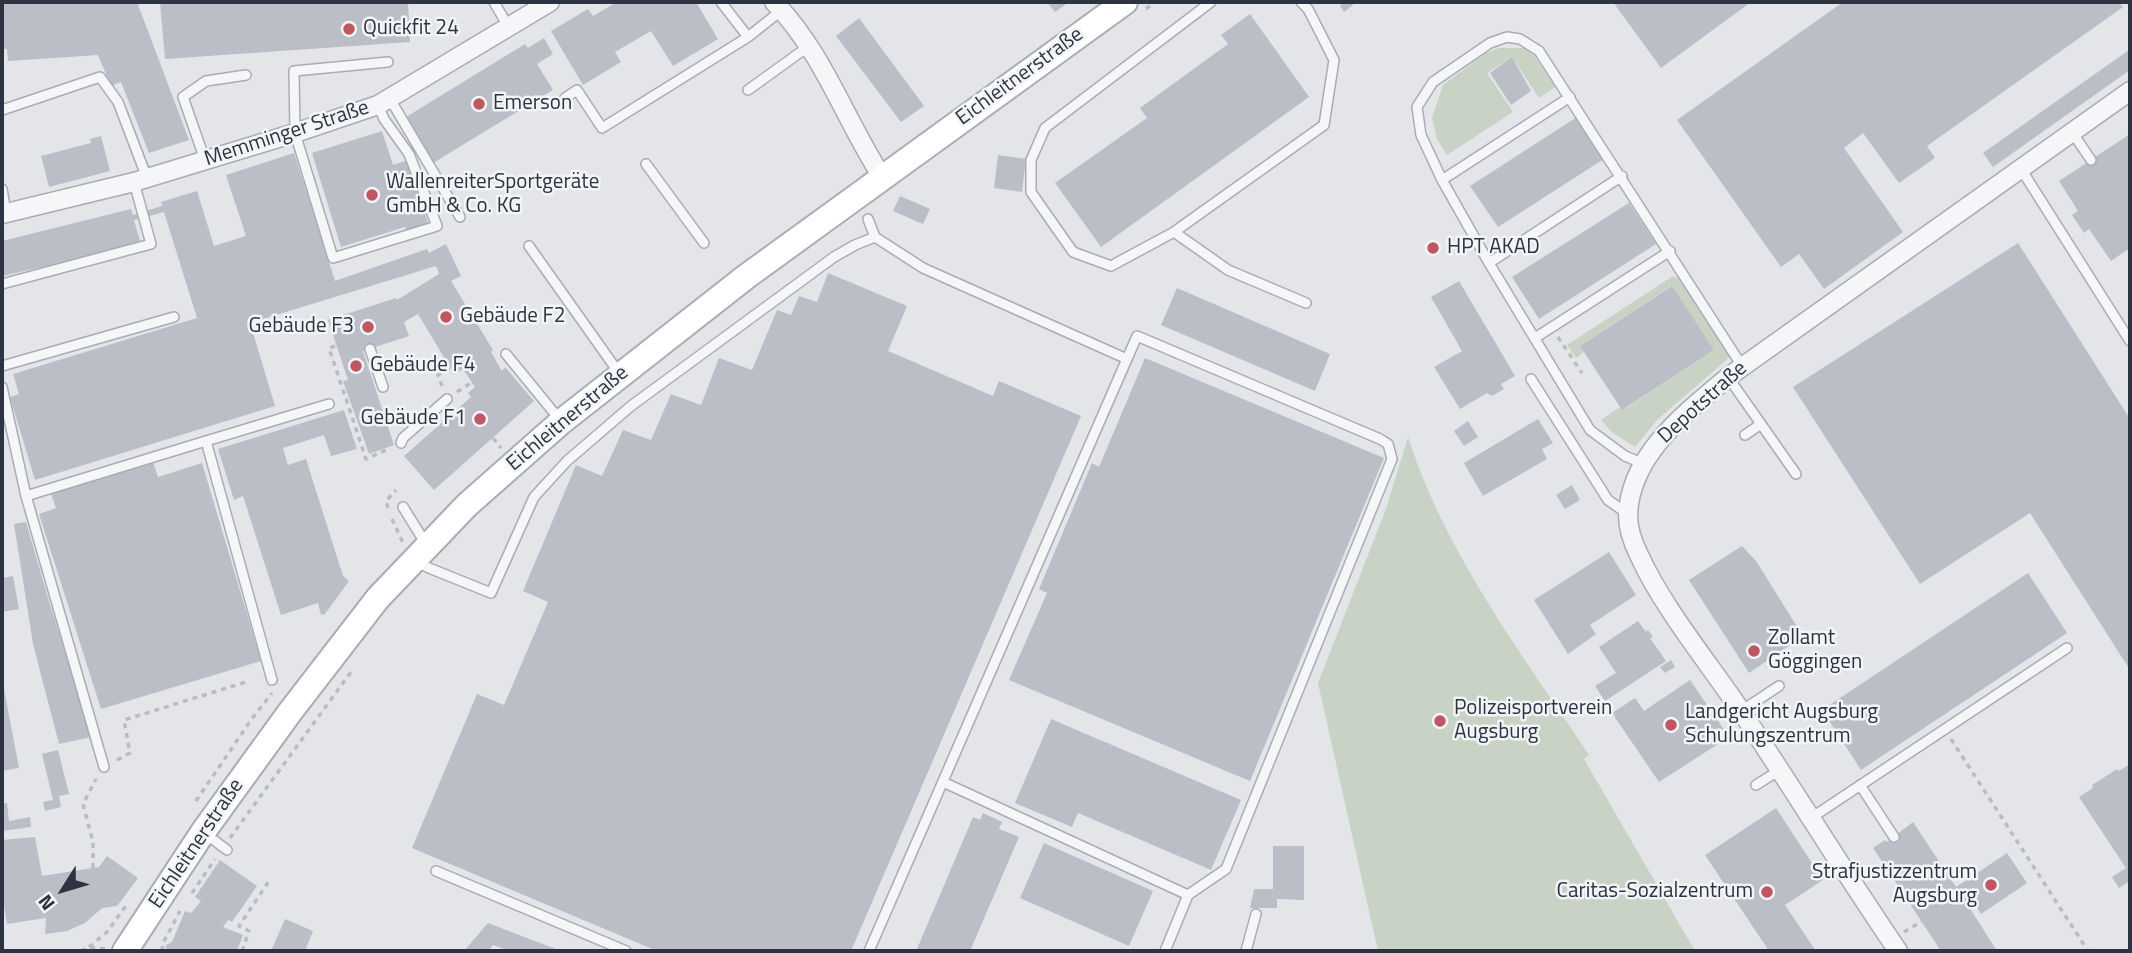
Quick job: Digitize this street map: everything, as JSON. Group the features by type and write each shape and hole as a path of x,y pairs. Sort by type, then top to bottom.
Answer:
{"main road":[{"name":"Eichleitnerstraße","path":"125,951 203,832 290,712 378,598 467,505 561,422 747,276 1125,2"}],"street":[{"name":"Memminger Straße","path":"4,214 140,180 295,134 384,102 550,2"},
{"path":"778,6 834,86 882,177"},
{"name":"Depotstraße","path":"1898,951 1639,556 1631,535 1628,514 1633,489 1644,464 1664,436 1687,412 1735,372 2130,91"}],"lane":[{"path":"494,2 509,28"},
{"path":"721,2 748,37"},
{"path":"1211,2 1045,128 1031,160 1031,192 1073,252 1111,266 1174,232 1324,125 1334,60 1308,9 1301,2"},
{"path":"565,97 577,90 602,128 748,37 778,6"},
{"path":"1644,464 1625,456 1590,430 1489,263 1442,180 1422,135 1417,107 1433,82 1490,43 1507,37 1520,39 1539,51 1570,97 1670,251 1761,424 1796,474"},
{"path":"748,90 808,46"},
{"path":"384,102 410,154 437,226 333,258 295,134 294,71 388,62"},
{"path":"205,160 183,97 206,81 246,75"},
{"path":"2,110 100,77 118,102 140,180 151,244 2,284"},
{"path":"1442,180 1570,97"},
{"path":"384,102 460,217"},
{"path":"2072,132 2091,160"},
{"path":"646,164 705,243"},
{"path":"2021,169 2130,341"},
{"path":"1489,263 1622,176"},
{"path":"2,189 4,214"},
{"path":"868,219 875,237 923,268 1127,359"},
{"path":"1174,232 1228,270 1306,303"},
{"path":"403,507 416,530 420,552 429,568 491,593 534,497 567,461 631,406 823,265 855,245 875,237"},
{"path":"529,246 620,374"},
{"path":"1535,338 1670,251"},
{"path":"2,366 174,317"},
{"path":"869,951 1137,337 1380,439 1391,450 1392,459 1226,869 1188,895 1165,951"},
{"path":"370,349 383,387"},
{"path":"506,354 561,422"},
{"path":"1531,379 1608,500 1628,514"},
{"path":"2,387 26,496 104,767"},
{"path":"401,443 403,438 447,399"},
{"path":"26,496 329,404"},
{"path":"1745,435 1761,424"},
{"path":"206,442 272,680"},
{"path":"1811,818 2067,648"},
{"path":"1741,711 1779,686"},
{"path":"1756,785 1780,770"},
{"path":"943,782 1188,895"},
{"path":"1860,785 1894,837"},
{"path":"203,832 225,849"},
{"path":"436,871 626,951"},
{"path":"1246,951 1256,914"}],"path":[{"path":"335,346 329,348 366,459 401,443"},
{"path":"1569,354 1581,373"},
{"path":"447,399 438,375 450,368"},
{"path":"494,438 503,449"},
{"name":"Eichleitnerstraße","path":"162,951 163,943 179,911 353,670"},
{"path":"93,868 93,842 83,804 88,790 104,767 130,753 124,720 246,682"},
{"path":"1945,728 2088,951"},
{"path":"242,951 249,931 239,926 269,881"},
{"path":"1908,930 1922,921"}],"shaded area":[{"path":"1499,48 1525,48 1535,57 1555,87 1539,98 1512,57 1487,73 1513,112 1447,155 1437,139 1432,118 1443,85 1486,53"},
{"path":"1673,276 1682,280 1730,357 1657,420 1635,447 1613,433 1601,420 1620,407 1623,410 1714,350 1671,286 1580,346 1584,352 1576,358 1567,345"},
{"name":"Polizeisportverein Augsburg","path":"1408,437 1442,521 1464,562 1512,641 1589,755 1584,759 1695,951 1378,951 1318,683 1386,509"}],"building":[{"path":"2,2 137,2 189,140 149,153 121,82 111,86 98,55 8,61 7,49 2,49"},
{"path":"160,2 408,2 410,42 165,59"},
{"name":"Emerson","path":"617,2 696,2 718,39 673,66 651,31 615,52 621,62 583,85 551,31 588,9 593,16"},
{"path":"1047,2 1069,2 1055,12"},
{"path":"1342,2 1351,2 1353,5 1344,12 1340,6"},
{"path":"1613,2 1751,2 1661,68"},
{"path":"1843,2 2119,2 2123,7 1927,146 1935,158 1899,183 1863,133 1844,148 1903,232 1824,289 1799,254 1781,267 1677,120"},
{"path":"1250,14 1309,97 1101,247 1055,183 1147,118 1140,108 1228,44 1221,35"},
{"path":"859,18 924,106 901,122 836,36"},
{"name":"Emerson","path":"544,38 553,54 537,64 553,90 433,163 406,117 525,44 528,48"},
{"path":"2129,50 2130,70 1993,167 1983,153"},
{"path":"1512,57 1531,91 1511,105 1490,73"},
{"path":"1577,117 1604,159 1498,227 1470,186"},
{"name":"WallenreiterSportgeräte GmbH & Co. KG","path":"382,131 393,165 408,160 429,226 407,232 405,227 341,247 312,153"},
{"path":"2130,134 2130,248 2111,261 2089,229 2084,233 2072,215 2078,211 2059,181"},
{"path":"101,136 110,171 49,187 41,156 91,143 90,139"},
{"path":"294,153 335,281 427,249 429,253 446,244 461,276 451,281 493,350 491,352 502,371 505,367 534,401 434,490 404,456 471,397 468,393 475,387 463,369 454,374 418,314 404,322 409,336 363,351 394,445 369,454 343,381 348,380 328,320 396,298 397,300 439,274 436,266 250,323 275,406 35,480 10,397 19,394 13,374 197,318 164,212 134,220 141,245 2,276 2,241 131,209 133,215 162,206 161,202 197,191 214,246 246,236 226,175"},
{"path":"998,155 1026,159 1022,192 994,188"},
{"path":"900,196 930,209 923,224 893,211"},
{"path":"1629,203 1656,244 1539,319 1512,277"},
{"path":"2018,243 2130,419 2130,670 2030,513 1920,584 1793,387"},
{"path":"828,273 907,306 888,351 993,396 999,381 1081,416 851,951 657,951 412,848 477,694 504,705 548,602 523,591 576,465 602,476 623,430 651,440 671,394 701,405 719,358 752,370 777,310 791,315 799,296 817,302"},
{"path":"1459,281 1515,376 1501,384 1504,389 1492,396 1487,393 1460,409 1434,367 1462,351 1431,297"},
{"path":"1672,286 1714,350 1622,410 1580,346"},
{"path":"1177,288 1330,354 1315,391 1161,325"},
{"path":"1145,358 1384,458 1250,781 1009,680 1047,593 1039,589 1092,463 1099,467"},
{"path":"344,410 357,449 331,456 324,435 283,448 288,465 306,459 343,576 349,581 325,614 321,615 318,603 281,615 243,496 234,500 218,449"},
{"path":"1538,419 1553,443 1542,449 1547,459 1483,496 1464,463"},
{"path":"1468,421 1478,437 1464,446 1454,431"},
{"path":"153,462 158,477 202,463 261,661 101,709 39,514 56,508 51,494"},
{"path":"1572,485 1580,500 1565,509 1556,495"},
{"path":"26,522 92,737 59,744 33,644 14,524"},
{"path":"1742,546 1756,561 1796,625 1801,638 1749,673 1689,580"},
{"path":"1609,552 1636,595 1590,625 1596,634 1568,654 1534,600"},
{"path":"2028,573 2067,633 1861,770 1822,710"},
{"path":"13,576 19,609 2,612 2,578"},
{"path":"1638,621 1653,637 1650,638 1666,661 1605,701 1595,686 1616,673 1599,647"},
{"path":"1671,660 1675,667 1665,673 1660,667"},
{"path":"2,678 19,768 2,771"},
{"name":"Landgericht Augsburg Schulungszentrum","path":"1690,680 1729,737 1659,782 1612,713 1635,698 1644,711"},
{"path":"1051,719 1241,800 1211,870 1078,813 1072,827 1015,803"},
{"path":"58,750 69,794 59,796 61,807 45,811 43,802 53,800 42,754"},
{"path":"2130,764 2130,881 2119,888 2112,877 2126,868 2079,797 2093,788 2092,785"},
{"path":"7,803 9,821 30,817 31,827 2,831 2,804"},
{"name":"Caritas-Sozialzentrum","path":"1776,808 1823,880 1785,905 1816,951 1769,951 1705,855"},
{"path":"983,813 1002,822 999,829 1019,837 970,951 917,949 973,817 980,820"},
{"name":"Strafjustizzentrum Augsburg","path":"1913,822 1956,887 2007,853 2027,883 1981,914 1976,906 1971,910 1997,951 1941,951 1873,848 1885,840 1887,842"},
{"path":"35,837 42,876 99,867 107,856 138,878 117,906 102,908 85,923 67,931 45,934 46,918 7,924 2,893 2,840"},
{"path":"1044,843 1153,891 1129,946 1020,898"},
{"path":"1273,846 1304,846 1304,900 1277,899 1277,908 1250,908 1254,889 1273,889"},
{"path":"220,860 257,886 232,922 228,920 223,927 243,935 237,951 167,951 166,945 172,942 185,911 191,913 201,901 195,897"},
{"path":"285,919 313,931 305,951 271,951"},
{"path":"488,923 561,951 510,951 493,945 488,951 464,951"}],"place":[{"name":"Quickfit 24","path":"349,29"},
{"name":"Emerson","path":"479,104"},
{"name":"WallenreiterSportgeräte GmbH & Co. KG","path":"372,195"},
{"name":"HPT AKAD","path":"1433,248"},
{"name":"Gebäude F2","path":"446,317"},
{"name":"Gebäude F3","path":"368,327"},
{"name":"Gebäude F4","path":"356,366"},
{"name":"Gebäude F1","path":"480,419"},
{"name":"Zollamt Göggingen","path":"1754,651"},
{"name":"Polizeisportverein Augsburg","path":"1440,721"},
{"name":"Landgericht Augsburg Schulungszentrum","path":"1671,725"},
{"name":"Strafjustizzentrum Augsburg","path":"1991,885"},
{"name":"Caritas-Sozialzentrum","path":"1767,892"}]}
